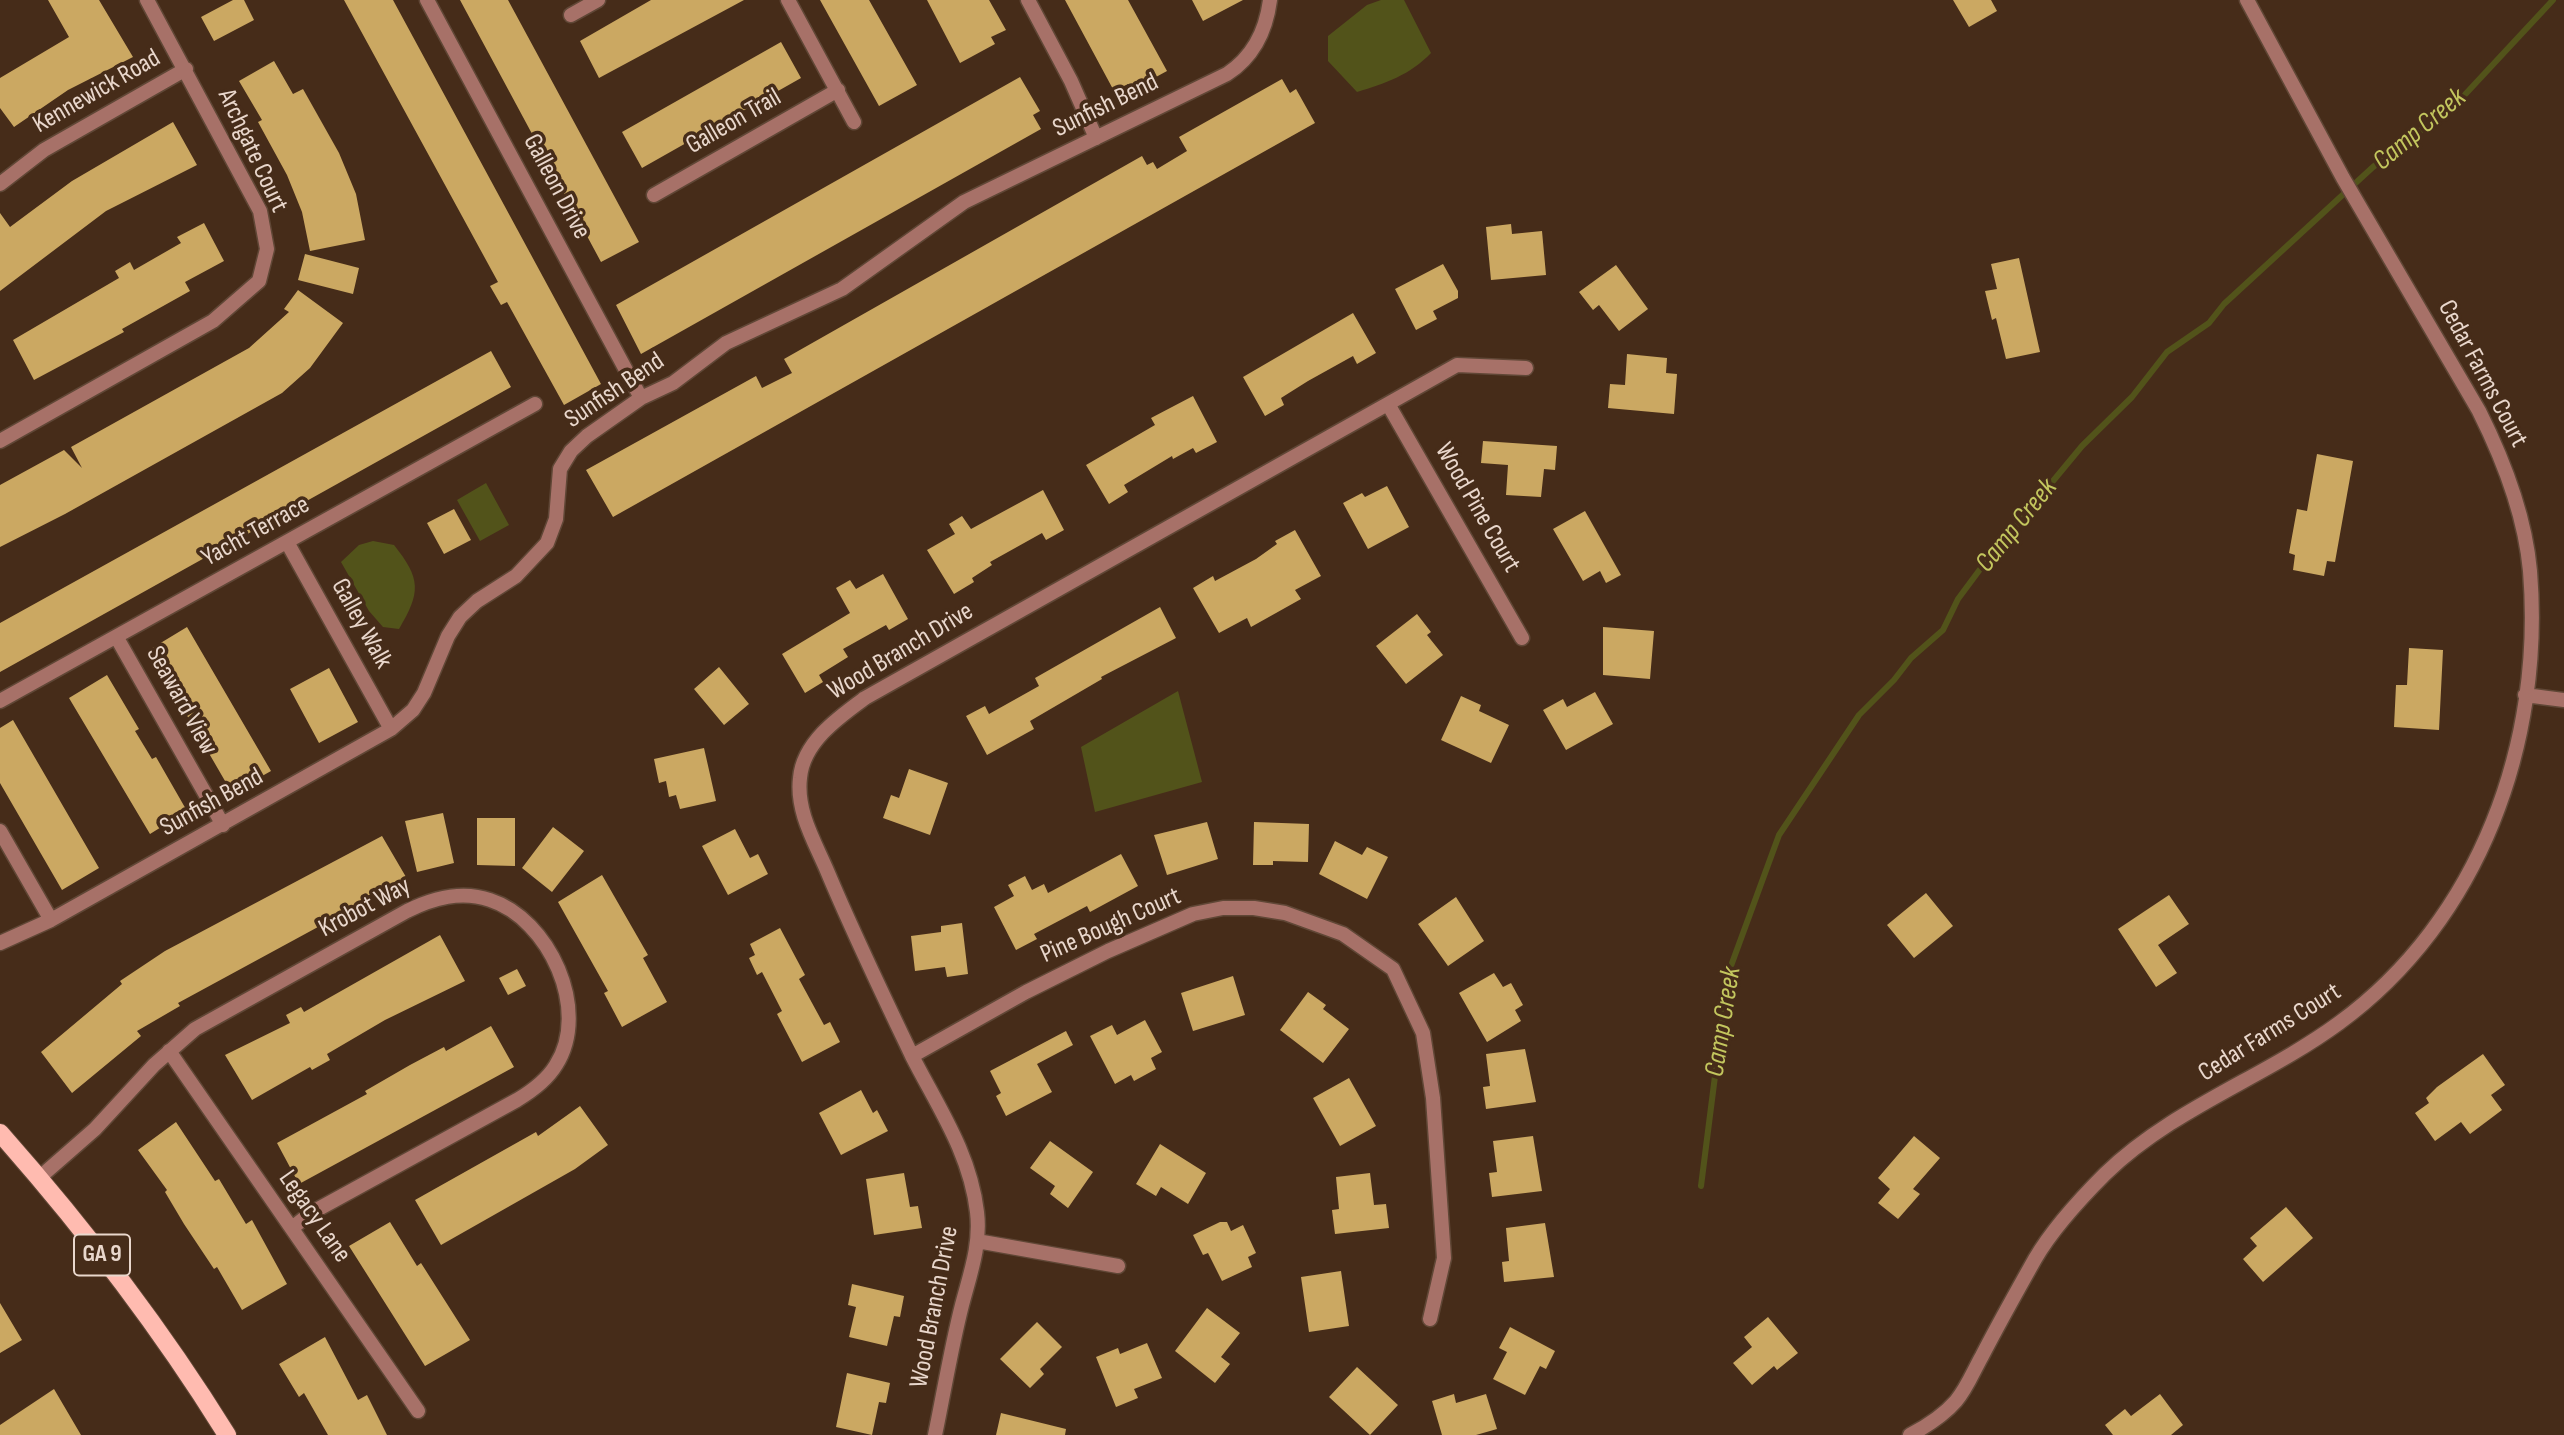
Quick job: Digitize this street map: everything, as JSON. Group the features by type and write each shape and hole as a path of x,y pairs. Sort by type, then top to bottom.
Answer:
{"main road":[{"name":"GA 9","path":"0,1133 119,1276 191,1376 227,1435"}],"street":[{"name":"Archgate Court","path":"0,441 213,321 259,281 267,249 260,211 147,0"},
{"name":"Galleon Drive","path":"427,0 641,398"},
{"path":"571,15 598,0"},
{"path":"788,0 854,122"},
{"path":"1028,0 1071,81 1096,138"},
{"name":"Sunfish Bend","path":"0,943 51,920 391,729 424,693 448,636 460,617 477,601 516,576 547,543 556,519 561,469 571,451 608,419 641,398 673,383 726,343 842,289 964,202 1235,69 1257,43 1270,0"},
{"name":"Cedar Farms Court","path":"1910,1435 1934,1422 1957,1399 2038,1255 2072,1209 2106,1174 2177,1118 2338,1024 2381,989 2419,949 2460,892 2492,828 2512,769 2532,634 2530,569 2518,505 2498,450 2479,411 2343,178 2247,0"},
{"name":"Kennewick Road","path":"0,184 44,150 186,69"},
{"name":"Galleon Trail","path":"654,195 838,90"},
{"name":"Wood Branch Drive","path":"935,1435 977,1241 977,1213 962,1153 860,947 800,806 800,775 813,747 832,723 865,698 1457,365 1526,368"},
{"name":"Yacht Terrace","path":"0,701 535,404"},
{"name":"Wood Pine Court","path":"1388,404 1522,638"},
{"name":"Galley Walk","path":"287,542 391,729"},
{"name":"Seaward View","path":"117,638 223,825"},
{"path":"2525,695 2564,700"},
{"path":"0,831 51,920"},
{"name":"Krobot Way","path":"39,1178 95,1129 169,1051 195,1029 407,911 438,898 468,895 503,906 527,925 546,949 562,980 569,1023 563,1052 548,1075 517,1101 312,1213 292,1228"},
{"name":"Pine Bough Court","path":"912,1056 1026,992 1108,951 1193,914 1223,908 1254,908 1285,912 1343,933 1392,969 1423,1033 1433,1098 1444,1258 1430,1319"},
{"name":"Legacy Lane","path":"169,1051 418,1411"},
{"path":"977,1241 1118,1266"}],"shaded area":[{"path":"1381,0 1404,0 1431,53 1406,73 1357,92 1328,61 1328,36 1367,5"},
{"path":"486,483 509,525 480,541 457,500"},
{"path":"373,541 394,545 413,577 414,595 399,629 383,627 369,611 341,562 359,545"},
{"path":"1178,691 1202,782 1095,812 1081,747"}],"building":[{"path":"48,0 99,0 133,57 68,90 14,127 0,108 0,78 69,37"},
{"path":"233,0 244,0 254,20 214,41 201,17"},
{"path":"344,0 393,0 601,384 564,405 507,302 501,305 490,286 498,282"},
{"path":"460,0 508,0 639,242 601,262"},
{"path":"651,0 744,0 599,78 580,41"},
{"path":"820,0 869,0 917,85 879,106"},
{"path":"927,0 989,0 1006,30 991,37 995,44 960,63"},
{"path":"1065,0 1128,0 1167,71 1132,90 1128,84 1114,91"},
{"path":"1192,0 1243,0 1203,21"},
{"path":"1953,0 1991,0 1997,11 1969,27"},
{"path":"781,42 801,78 642,168 622,132"},
{"path":"274,61 293,94 303,89 339,153 356,194 365,240 310,251 302,212 287,175 258,122 262,120 239,81"},
{"path":"1020,77 1040,111 1033,115 1041,129 641,354 616,305"},
{"path":"1282,79 1290,93 1296,89 1315,123 613,517 586,470 756,376 762,388 792,373 784,359 1142,156 1147,165 1153,162 1157,169 1187,151 1179,137"},
{"path":"173,122 197,165 106,211 0,291 0,213 10,227 72,181"},
{"path":"204,223 224,261 185,282 190,291 122,329 124,332 34,380 13,340 119,278 115,271 130,262 134,270 181,243 177,237"},
{"path":"1511,224 1512,234 1542,231 1546,275 1491,280 1486,227"},
{"path":"305,254 359,268 353,294 298,280"},
{"path":"2019,258 2040,352 2006,359 1996,318 1992,320 1985,291 1997,289 1991,264"},
{"path":"1443,264 1458,291 1458,298 1433,311 1437,319 1416,330 1395,289"},
{"path":"1616,265 1648,309 1619,331 1599,305 1593,310 1579,292"},
{"path":"298,290 343,323 310,368 282,393 65,514 0,547 0,485 64,450 82,468 71,447 249,348 289,312 284,309"},
{"path":"1353,313 1376,353 1357,364 1353,356 1308,381 1281,398 1284,405 1265,416 1243,377"},
{"path":"491,351 511,387 0,672 0,623"},
{"path":"1627,354 1667,358 1666,373 1677,374 1674,414 1608,408 1610,384 1625,385"},
{"path":"1193,396 1217,442 1196,453 1193,448 1173,459 1172,456 1124,485 1128,492 1109,504 1086,465 1155,425 1151,418"},
{"path":"1483,441 1557,446 1555,470 1544,469 1541,497 1506,495 1508,465 1481,463"},
{"path":"2317,454 2353,461 2335,562 2327,561 2324,576 2293,570 2295,555 2289,553 2297,509 2307,511"},
{"path":"1387,486 1409,527 1368,549 1343,503 1362,493 1365,497"},
{"path":"1043,490 1064,530 1046,540 1042,533 990,562 992,565 972,578 974,582 954,594 927,550 955,534 949,524 962,516 971,529"},
{"path":"454,509 471,540 444,554 427,523"},
{"path":"1585,511 1621,575 1606,583 1600,571 1583,581 1553,529"},
{"path":"1295,530 1321,576 1295,590 1301,599 1251,627 1247,618 1219,633 1193,588 1213,576 1215,581 1256,559 1277,544 1275,541"},
{"path":"883,574 908,619 889,630 886,625 843,649 848,657 819,675 823,682 805,693 782,654 850,613 836,588 850,580 856,589"},
{"path":"1160,607 1176,638 1101,677 1102,679 1030,721 1034,729 987,755 966,716 985,706 989,714 1039,686 1035,678"},
{"path":"1417,614 1431,632 1427,635 1443,655 1406,684 1376,646"},
{"path":"187,627 271,771 232,793 149,650"},
{"path":"1603,627 1654,631 1650,679 1603,675"},
{"path":"2409,648 2443,650 2439,730 2394,727 2396,685 2407,685"},
{"path":"719,667 749,704 724,725 694,689"},
{"path":"329,668 358,722 319,743 290,689"},
{"path":"107,675 139,729 135,731 152,759 156,757 187,811 150,834 69,698"},
{"path":"1595,692 1613,724 1566,750 1543,710 1563,699 1567,707"},
{"path":"1461,696 1481,705 1479,711 1509,725 1491,763 1441,740"},
{"path":"13,720 99,868 62,890 0,783 0,728"},
{"path":"704,748 716,801 680,809 676,795 669,797 666,781 659,783 654,759"},
{"path":"909,769 948,783 930,835 883,818 891,795 899,798"},
{"path":"443,813 454,863 417,872 405,821"},
{"path":"477,818 515,818 515,866 477,865"},
{"path":"1207,822 1218,859 1167,875 1154,835"},
{"path":"1254,822 1309,824 1308,862 1273,861 1273,865 1253,865"},
{"path":"553,827 584,851 552,892 522,868"},
{"path":"735,829 750,858 758,854 768,874 728,895 702,846"},
{"path":"382,836 406,877 330,924 329,921 178,1003 180,1006 137,1031 141,1036 72,1093 41,1052 122,984 120,981 165,951"},
{"path":"1335,841 1362,855 1367,847 1388,857 1367,899 1319,874"},
{"path":"1121,854 1138,886 1090,912 1087,906 1034,934 1037,939 1016,950 994,907 1014,896 1008,885 1025,876 1032,890 1044,884 1048,893"},
{"path":"602,875 648,955 643,958 667,1002 622,1027 604,993 608,991 558,902"},
{"path":"1926,893 1953,926 1914,958 1887,925"},
{"path":"2169,895 2189,924 2158,945 2177,973 2156,987 2118,929"},
{"path":"1456,897 1484,941 1448,966 1418,924"},
{"path":"962,923 968,974 947,977 945,967 915,971 911,936 941,932 941,926"},
{"path":"780,928 805,975 799,979 824,1025 830,1022 840,1042 802,1062 777,1014 782,1011 762,972 757,975 749,958 755,955 750,944"},
{"path":"440,935 465,981 385,1020 327,1054 330,1060 312,1070 310,1067 252,1100 225,1055 290,1023 286,1015 301,1007 304,1012"},
{"path":"517,969 526,986 508,995 499,978"},
{"path":"1494,973 1503,987 1511,983 1523,1005 1515,1010 1521,1021 1487,1042 1459,993"},
{"path":"1233,976 1245,1015 1193,1031 1181,993"},
{"path":"1308,992 1326,1005 1323,1009 1349,1029 1323,1063 1280,1030"},
{"path":"1145,1020 1162,1052 1151,1058 1156,1069 1134,1081 1131,1075 1115,1084 1090,1036 1112,1025 1117,1035"},
{"path":"491,1026 514,1067 299,1184 277,1143 367,1094 365,1091 410,1065 444,1047 446,1051"},
{"path":"1066,1031 1073,1045 1037,1064 1052,1092 1006,1116 996,1096 1001,1093 990,1071"},
{"path":"1525,1049 1536,1102 1486,1109 1483,1087 1490,1086 1486,1054"},
{"path":"2483,1054 2505,1085 2491,1095 2502,1110 2470,1134 2461,1122 2435,1141 2415,1113 2429,1103 2426,1098 2437,1087"},
{"path":"1349,1078 1376,1126 1340,1146 1313,1098"},
{"path":"861,1090 873,1113 877,1110 888,1131 841,1155 819,1113"},
{"path":"580,1106 608,1145 575,1169 441,1245 415,1200 536,1132 538,1136"},
{"path":"176,1122 215,1181 219,1179 246,1224 252,1220 287,1284 242,1310 217,1267 214,1269 184,1224 165,1192 167,1190 138,1150"},
{"path":"1533,1136 1542,1191 1492,1197 1489,1173 1497,1172 1493,1141"},
{"path":"1914,1136 1940,1158 1913,1189 1920,1194 1898,1219 1878,1203 1890,1189 1878,1178"},
{"path":"1050,1141 1093,1172 1068,1208 1050,1194 1055,1186 1030,1168"},
{"path":"1160,1144 1206,1173 1188,1204 1161,1187 1156,1196 1136,1184"},
{"path":"904,1173 910,1207 918,1206 922,1228 874,1235 866,1179"},
{"path":"1370,1173 1374,1205 1386,1204 1389,1228 1335,1234 1332,1210 1339,1209 1336,1177"},
{"path":"2286,1207 2313,1238 2263,1282 2243,1259 2257,1246 2250,1238"},
{"path":"390,1222 417,1266 421,1263 470,1340 425,1366 349,1246"},
{"path":"1220,1222 1227,1222 1231,1231 1243,1225 1256,1253 1248,1257 1252,1267 1222,1281 1208,1253 1203,1255 1193,1235"},
{"path":"1545,1223 1554,1277 1504,1282 1502,1262 1509,1261 1506,1228"},
{"path":"1341,1271 1349,1326 1309,1332 1301,1277"},
{"path":"852,1284 904,1296 900,1317 894,1316 887,1346 849,1337 856,1307 848,1305"},
{"path":"0,1303 22,1340 0,1353"},
{"path":"1207,1308 1240,1333 1221,1357 1230,1364 1215,1383 1175,1351"},
{"path":"1768,1317 1798,1353 1777,1370 1774,1366 1752,1385 1733,1363 1752,1347 1744,1337"},
{"path":"1037,1322 1062,1347 1040,1369 1044,1374 1030,1388 1000,1359"},
{"path":"1510,1327 1555,1351 1546,1369 1540,1366 1525,1395 1493,1379 1507,1352 1499,1348"},
{"path":"325,1337 358,1400 367,1395 387,1435 328,1435 304,1393 299,1397 279,1364"},
{"path":"1147,1343 1162,1378 1134,1389 1138,1398 1116,1407 1096,1357 1118,1348 1120,1354"},
{"path":"1357,1367 1398,1405 1370,1435 1329,1397"},
{"path":"847,1373 890,1383 886,1403 879,1402 872,1435 836,1427"},
{"path":"54,1389 81,1435 0,1435 0,1425"},
{"path":"1454,1394 1456,1403 1486,1394 1497,1429 1476,1435 1442,1435 1432,1401"},
{"path":"2160,1394 2183,1425 2171,1435 2113,1435 2105,1425 2125,1409 2131,1416"},
{"path":"1001,1413 1066,1429 1065,1435 996,1435"}],"waterway":[{"name":"Camp Creek","path":"1701,1186 1728,974 1779,835 1859,715 1894,680 1911,658 1943,630 1958,599 1981,568 2082,446 2132,397 2167,352 2209,323 2224,304 2373,167 2459,101 2553,0"}]}
